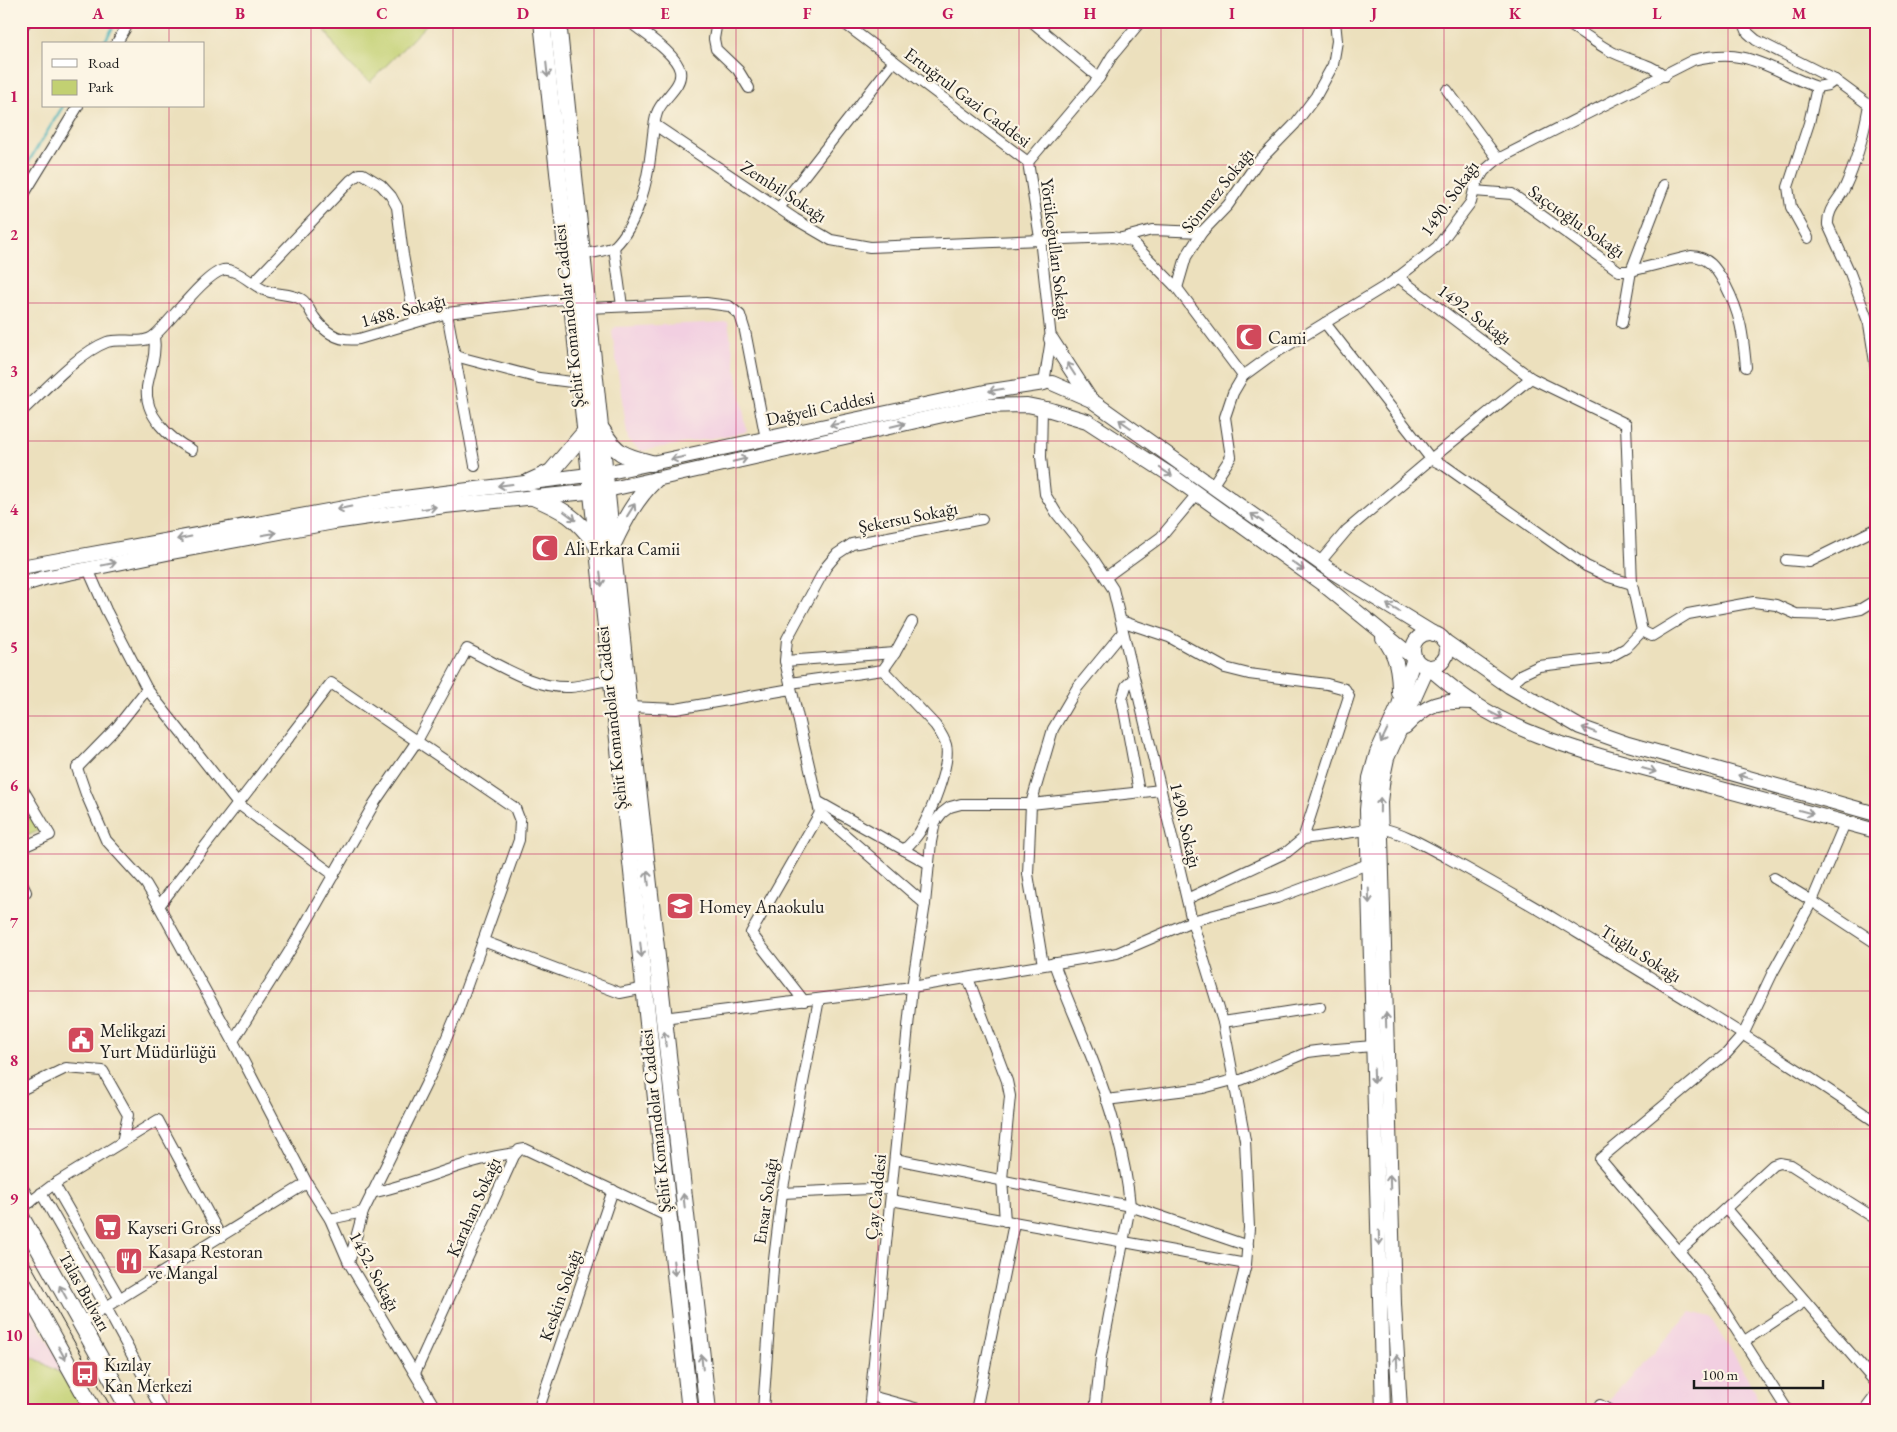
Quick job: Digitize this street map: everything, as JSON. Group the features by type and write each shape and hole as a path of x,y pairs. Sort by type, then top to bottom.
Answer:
{"main road":[{"name":"Şehit Komandolar Caddesi","path":"542,21 580,383 593,430"},
{"name":"Şehit Komandolar Caddesi","path":"558,21 588,308 593,430 597,474 590,493 605,545 629,707 708,1411"},
{"path":"651,463 629,457 617,451 593,430 531,490 572,516 605,545 644,491 655,480"},
{"name":"Şehit Komandolar Caddesi","path":"597,474 607,490 605,545 612,680 690,1411"},
{"name":"Talas Bulvarı","path":"21,1217 130,1411"},
{"path":"21,1280 94,1411"}],"street":[{"path":"21,28 27,21"},
{"path":"117,42 130,21"},
{"path":"582,255 614,247 631,224 648,173 656,113 678,84 681,73 676,61 635,26 632,21"},
{"path":"717,21 714,39 716,48 738,70 748,88"},
{"name":"Ertuğrul Gazi Caddesi","path":"841,21 1028,162"},
{"path":"1032,21 1099,78"},
{"path":"1028,162 1099,78 1112,56 1141,21"},
{"name":"Sönmez Sokağı","path":"1177,288 1186,257 1202,232 1228,204 1257,163 1295,124 1316,96 1333,65 1337,41 1335,21"},
{"path":"1562,21 1604,48 1625,58 1652,67 1665,76"},
{"path":"1743,21 1748,33 1756,40 1835,80 1872,102 1863,139 1845,189 1832,206 1828,225 1872,322 1876,369"},
{"name":"1490. Sokağı","path":"1212,486 1231,457 1225,417 1233,393 1244,376 1269,357 1398,277 1437,247 1471,202 1474,191 1484,172 1498,159 1665,76 1693,60 1710,56 1728,55 1745,57 1817,87"},
{"path":"779,208 894,61"},
{"path":"1808,238 1790,207 1788,187 1809,123 1817,87 1828,85 1835,80"},
{"path":"1447,90 1498,159"},
{"path":"21,199 77,108"},
{"name":"Zembil Sokağı","path":"655,124 779,208 831,240 870,247 1040,238 1122,238 1152,230 1202,232"},
{"name":"Yörükoğulları Sokağı","path":"1028,162 1040,238 1051,339 1048,383"},
{"path":"253,283 351,180 359,174 363,174 381,185 392,196 397,206 402,255 416,322"},
{"path":"1622,324 1631,271 1664,185"},
{"name":"Saçcıoğlu Sokağı","path":"1474,191 1512,194 1612,268 1618,271 1631,271"},
{"path":"1122,238 1131,241 1138,247 1177,288 1244,376"},
{"path":"614,247 622,306"},
{"path":"1631,271 1691,256 1701,257 1713,265 1734,301 1739,314 1746,367"},
{"name":"1488. Sokağı","path":"154,336 187,300 219,272 232,271 271,292 300,298 306,303 314,317 325,329 340,339 359,339 447,313 571,298"},
{"name":"1492. Sokağı","path":"1398,277 1531,378 1626,424 1632,584"},
{"path":"588,308 706,303 729,306 740,315 745,331 766,439"},
{"path":"447,313 475,466"},
{"path":"1324,323 1430,459 1445,466 1586,566 1609,577 1632,584 1642,631"},
{"path":"21,412 66,371 101,345 112,341 139,340 154,336 155,354 147,389 149,404 164,431 192,450"},
{"path":"1051,339 1091,400"},
{"path":"455,356 538,378 580,383"},
{"path":"1320,562 1347,530 1430,459 1531,378"},
{"path":"1048,383 1059,389 1060,398 1055,406 1045,408 1036,402 1034,395 1037,387 1048,383 1091,400 1320,562 1439,637 1509,686 1580,727 1608,738 1876,814"},
{"name":"Dağyeli Caddesi","path":"531,490 597,474 985,392 1048,383"},
{"name":"Dağyeli Caddesi","path":"531,490 590,493 983,406 1027,405 1078,417 1102,429 1324,585 1368,620"},
{"name":"1490. Sokağı","path":"1045,408 1041,457 1045,494 1056,514 1092,557 1113,589 1192,921 1223,1022 1246,1140 1249,1228 1246,1264 1229,1332 1213,1411"},
{"path":"21,567 388,500 531,490"},
{"path":"21,585 88,569 334,522 445,506 531,490"},
{"path":"1106,578 1161,537 1197,494"},
{"name":"Şekersu Sokağı","path":"820,813 785,661 787,639 826,567 837,554 852,544 982,520"},
{"path":"1786,560 1809,562 1876,529"},
{"path":"88,569 106,610 147,689 237,803 334,875"},
{"path":"1642,631 1652,636 1688,614 1754,602 1776,605 1796,614 1829,615 1862,609 1876,600"},
{"path":"1368,620 1418,663 1428,668 1472,702 1528,730 1586,752 1876,831"},
{"path":"1368,620 1390,647 1397,662 1399,705"},
{"path":"1121,621 1169,637 1225,668 1249,674 1345,688 1349,696 1343,718 1303,839"},
{"path":"629,707 676,709 883,670 912,622"},
{"path":"1509,686 1522,674 1539,666 1608,658 1626,648 1642,631"},
{"path":"1042,965 1028,874 1030,804 1053,729 1077,688 1123,632"},
{"path":"1400,1411 1374,829 1370,778 1376,753 1399,705 1414,658 1412,647 1418,637 1423,634 1439,637 1447,651 1443,661 1434,667 1428,668"},
{"path":"233,1041 294,944 375,802 417,741 467,649 534,682 570,687 612,680"},
{"path":"785,661 895,653"},
{"path":"1384,1411 1368,864 1387,758 1428,668"},
{"path":"883,670 942,734 948,757 928,816 918,834 904,850"},
{"path":"1134,678 1126,686 1122,699 1139,792"},
{"path":"159,906 331,684 515,808 520,821 519,840 457,1013 433,1070 371,1193 363,1212 349,1263"},
{"name":"1452. Sokağı","path":"147,689 117,727 77,768 86,794 106,840 146,884 159,906 233,1041 307,1183 330,1219 349,1263 437,1411"},
{"path":"1399,732 1419,712 1430,706 1444,701 1472,702"},
{"path":"21,786 50,835 21,848"},
{"name":"Çay Caddesi","path":"869,1411 912,987 935,822 950,807 961,804 1030,804 1161,790"},
{"path":"817,801 929,864"},
{"path":"804,1001 751,933 820,813 925,904"},
{"path":"1788,1411 1718,1302 1679,1250 1600,1159 1727,1053 1743,1035 1773,972 1812,901 1845,823"},
{"path":"1187,899 1287,852 1303,839 1374,829"},
{"name":"Tuğlu Sokağı","path":"1374,829 1408,838 1504,889 1620,958 1743,1035 1876,1122"},
{"path":"663,1018 912,987 1117,953 1192,921 1277,898 1368,864"},
{"path":"1774,878 1876,943"},
{"path":"21,882 26,892"},
{"path":"483,941 620,992 645,988"},
{"path":"1054,963 1065,997 1092,1058 1106,1100 1117,1138 1130,1206 1101,1356 1095,1411"},
{"path":"968,978 1007,1081 1010,1096 1002,1179 1010,1222 976,1411"},
{"name":"Ensar Sokağı","path":"764,1411 773,1268 782,1193 819,999"},
{"path":"1223,1022 1320,1007"},
{"path":"1106,1100 1203,1088 1244,1079 1308,1052 1373,1046"},
{"path":"21,1090 66,1068 103,1071 128,1115 122,1142"},
{"path":"21,1208 32,1202 54,1184 158,1120 220,1237"},
{"name":"Karahan Sokağı","path":"415,1373 516,1153 525,1148 668,1217"},
{"path":"371,1193 422,1180 478,1160 516,1153"},
{"path":"895,1159 1130,1206 1248,1246"},
{"path":"1679,1250 1773,1165 1785,1163 1876,1219"},
{"path":"80,1323 307,1183"},
{"path":"54,1184 120,1299"},
{"path":"21,1185 32,1202"},
{"path":"782,1193 892,1188"},
{"name":"Keskin Sokağı","path":"538,1411 613,1190"},
{"path":"41,1193 106,1307 162,1411"},
{"path":"891,1200 1246,1264"},
{"path":"1726,1209 1876,1383"},
{"path":"330,1219 363,1212"},
{"path":"1743,1342 1805,1301"},
{"path":"1864,1411 1876,1395"},
{"path":"871,1396 926,1411"},
{"path":"1600,1405 1611,1411"}],"shaded area":[{"path":"728,322 747,432 641,451 628,440 612,332 615,327"},
{"path":"21,1294 87,1411 21,1411"},
{"path":"1691,1312 1711,1317 1755,1390 1760,1411 1612,1411 1603,1406"}],"green space":[{"path":"321,21 430,21 370,82 342,55 330,39"},
{"path":"21,793 42,829 21,839"},
{"path":"31,1356 67,1377 86,1411 21,1411 21,1362"}],"waterway":[{"path":"104,42 117,21"},
{"path":"21,174 62,108"}],"tram line":[{"path":"21,1247 113,1411"}],"place":[{"name":"Cami","path":"1249,337"},
{"name":"Ali Erkara Camii","path":"545,548"},
{"name":"Homey Anaokulu","path":"680,906"},
{"name":"Melikgazi Yurt Müdürlüğü","path":"81,1040"},
{"name":"Kayseri Gross","path":"108,1227"},
{"name":"Kasapa Restoran ve Mangal","path":"129,1261"},
{"name":"Kızılay Kan Merkezi","path":"85,1374"}]}
